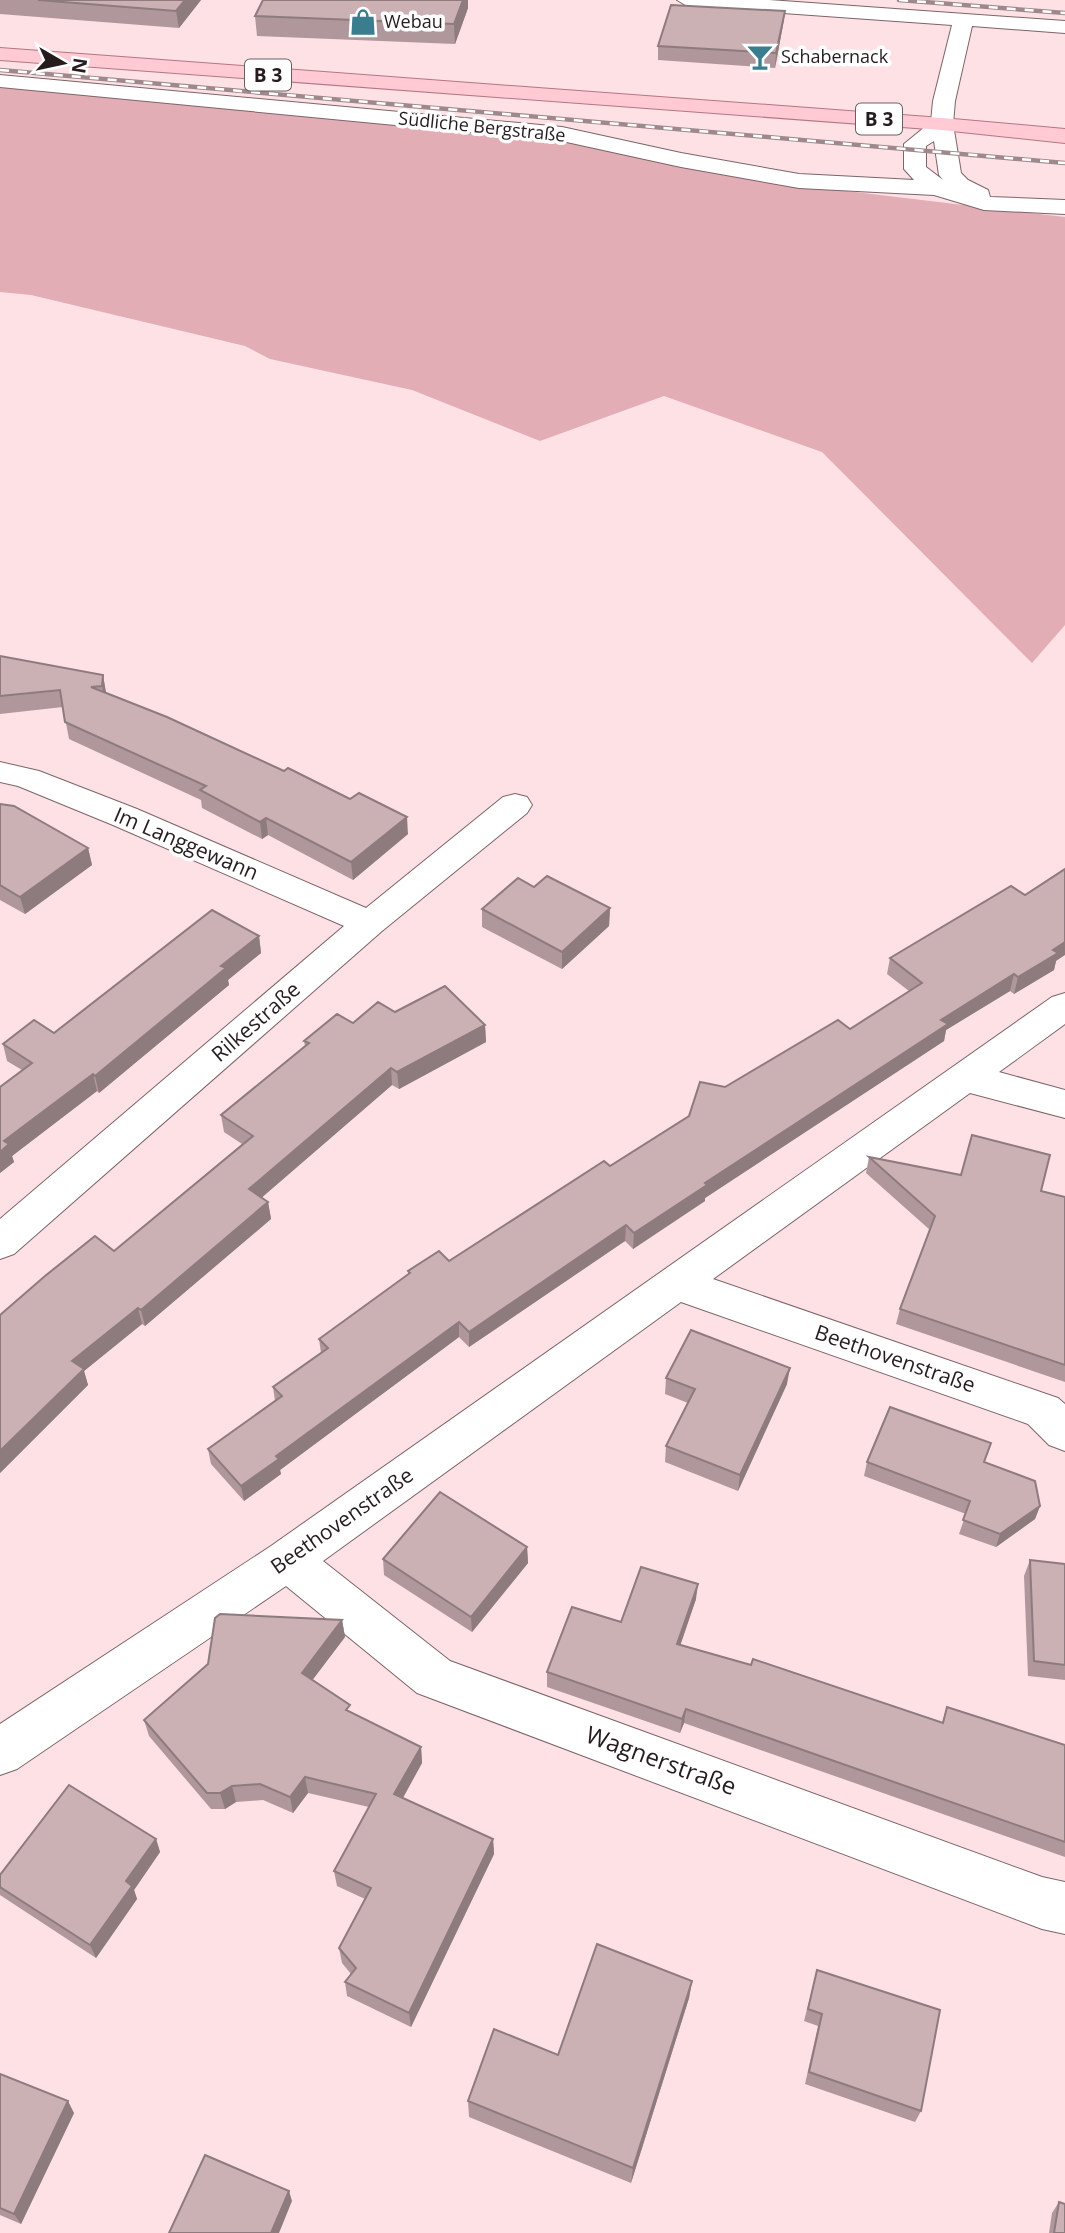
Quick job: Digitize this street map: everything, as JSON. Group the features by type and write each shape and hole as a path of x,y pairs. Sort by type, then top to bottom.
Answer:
{"main road":[{"name":"B 3","path":"0,54 942,124 1065,136"}],"street":[{"path":"687,0 1065,27"},
{"path":"963,21 944,101 942,124 950,175 960,185 998,204"},
{"name":"Südliche Bergstraße","path":"0,81 549,133 799,181 934,188 960,185"},
{"path":"942,124 915,144 915,169 934,188 965,198 998,204 1065,208"},
{"name":"Im Langgewann","path":"0,772 27,778 125,817 370,923"},
{"name":"Rilkestraße","path":"0,1243 370,923 515,804"},
{"name":"Beethovenstraße","path":"0,1752 287,1560 679,1284 1065,1006"},
{"path":"967,1077 1065,1104"},
{"name":"Beethovenstraße","path":"679,1284 1043,1411 1065,1432"},
{"name":"Wagnerstraße","path":"287,1560 434,1677 1029,1898 1065,1908"}],"shaded area":[{"path":"0,81 525,135 813,187 1065,217 1065,625 1032,663 822,452 664,396 540,441 412,390 270,359 245,346 31,295 0,292"}],"building":[{"path":"38,0 185,0 176,11"},
{"path":"263,0 463,0 454,24 255,16"},
{"path":"671,5 785,11 776,53 658,46"},
{"path":"0,656 103,675 102,686 91,687 167,717 284,771 288,768 350,799 359,793 407,817 351,862 266,818 260,822 200,790 206,786 65,722 60,690 0,696"},
{"path":"0,804 14,806 88,848 20,897 0,885"},
{"path":"1065,869 1065,942 1053,950 1058,953 1018,977 1014,974 941,1020 948,1024 705,1183 707,1185 634,1233 626,1225 469,1332 459,1322 276,1456 279,1459 241,1486 208,1449 282,1396 273,1387 328,1348 319,1339 410,1273 408,1271 439,1251 449,1261 604,1161 610,1166 689,1116 700,1082 725,1087 838,1020 850,1029 922,983 890,958 1011,886 1025,895"},
{"path":"547,876 610,908 562,952 482,909 518,878 534,887"},
{"path":"212,910 259,936 221,966 226,968 95,1076 93,1074 4,1141 9,1144 0,1152 0,1087 32,1063 3,1044 34,1020 54,1033"},
{"path":"445,986 485,1025 397,1072 391,1068 249,1189 268,1202 141,1310 138,1308 72,1361 84,1369 0,1451 0,1315 95,1236 114,1251 253,1136 221,1115 309,1043 304,1041 337,1014 353,1023 378,1002 395,1012"},
{"path":"972,1135 1050,1155 1041,1191 1065,1197 1065,1365 900,1309 935,1216 869,1157 961,1175"},
{"path":"691,1330 790,1368 740,1475 666,1446 695,1389 666,1378"},
{"path":"890,1407 991,1443 984,1462 1035,1481 1040,1506 1000,1534 963,1520 970,1501 867,1462"},
{"path":"440,1492 527,1547 471,1617 383,1559"},
{"path":"1030,1560 1065,1564 1065,1665 1034,1661"},
{"path":"641,1567 698,1584 677,1644 751,1665 753,1659 943,1723 947,1707 1065,1745 1065,1842 686,1709 682,1719 547,1672 572,1607 621,1622"},
{"path":"220,1614 342,1620 302,1673 350,1705 346,1710 421,1747 394,1794 493,1839 409,2013 345,1982 356,1968 339,1948 371,1888 334,1871 376,1794 305,1777 290,1797 260,1784 232,1786 220,1793 207,1793 144,1720 208,1664 215,1618"},
{"path":"69,1785 156,1839 126,1881 132,1886 90,1945 0,1887 0,1875"},
{"path":"597,1944 692,1981 633,2168 468,2101 494,2029 558,2055"},
{"path":"817,1970 940,2010 921,2111 809,2072 822,2014 808,2009"},
{"path":"0,2074 68,2101 14,2214 0,2208"},
{"path":"205,2155 289,2191 271,2233 169,2233"},
{"path":"1059,2202 1065,2204 1065,2233 1054,2233"}],"railway":[{"path":"899,0 1065,13"},
{"path":"0,70 1065,163"}],"place":[{"name":"Webau","path":"363,22"},
{"name":"Schabernack","path":"760,57"}]}
